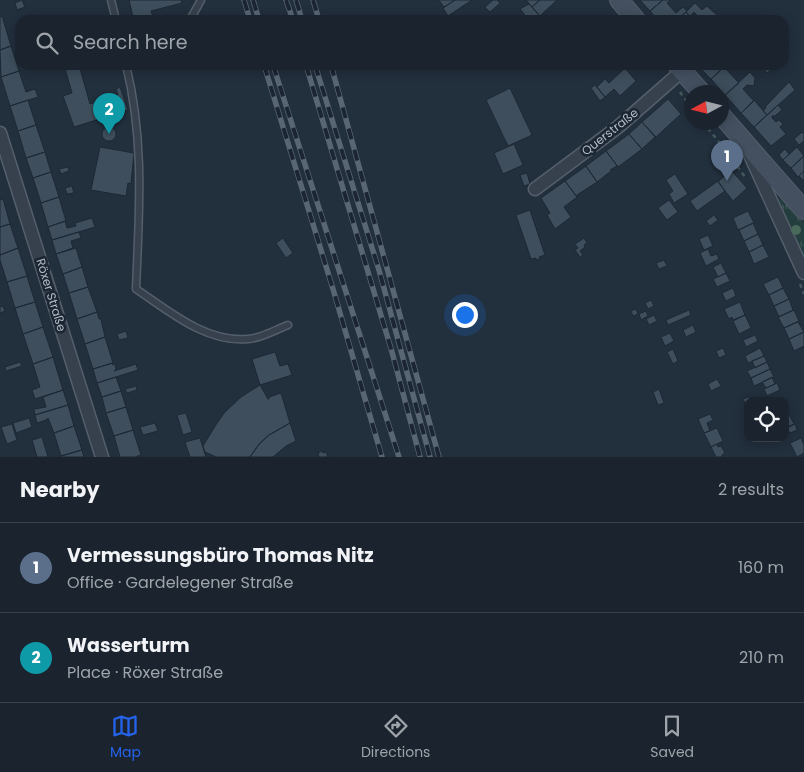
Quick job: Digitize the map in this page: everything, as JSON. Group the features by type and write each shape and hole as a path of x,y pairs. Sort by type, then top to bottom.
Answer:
{"main road":[{"path":"619,0 632,15"},
{"path":"677,72 693,85"},
{"path":"729,124 804,210"}],"street":[{"name":"Querstraße","path":"535,189 618,128 677,72"},
{"name":"Röxer Straße","path":"0,133 102,457"},
{"path":"744,141 804,273"}],"lane":[{"path":"111,0 115,15"},
{"path":"193,15 201,0"},
{"path":"127,70 134,96 140,169 136,289 195,327 230,339 248,339 288,325"}],"path":[{"path":"677,72 684,89"}],"green space":[{"path":"780,198 804,223 804,263 777,202"}],"building":[{"path":"22,0 25,7 17,10 15,3"},
{"path":"129,0 181,0 182,3 151,11 152,15 133,15"},
{"path":"439,0 455,0 444,7"},
{"path":"455,0 472,0 450,15 447,15 443,8"},
{"path":"493,0 497,0 500,3 490,12 485,7"},
{"path":"526,0 540,0 532,7"},
{"path":"540,0 557,0 541,15 532,7"},
{"path":"640,0 663,0 650,11"},
{"path":"663,0 671,0 667,3 676,13 683,7 687,11 683,15 654,15 650,11"},
{"path":"695,3 702,10 707,6 717,15 697,15 694,12 689,15 686,12"},
{"path":"529,4 539,15 525,15 520,9"},
{"path":"2,16 11,46 0,50 0,17"},
{"path":"11,46 15,58 15,70 19,71 1,77 0,50"},
{"path":"65,70 80,70 90,104 118,95 116,89 120,87 128,110 74,127 63,96 72,93"},
{"path":"623,70 627,70 636,81 620,96 614,89 605,97 597,87 605,79 609,83"},
{"path":"702,70 721,70 711,79"},
{"path":"721,70 727,70 739,83 729,92 729,85 716,85 711,79"},
{"path":"19,71 26,92 35,89 38,97 10,106 1,77"},
{"path":"750,72 755,78 754,86 747,85 743,89 754,101 741,113 729,100 729,91"},
{"path":"789,82 795,90 767,115 763,111 765,107"},
{"path":"595,85 605,97 600,101 591,88"},
{"path":"510,88 532,135 508,146 486,100"},
{"path":"668,99 681,114 656,137 642,122"},
{"path":"28,100 36,125 18,131 10,106"},
{"path":"754,100 767,115 754,127 741,113"},
{"path":"778,105 782,110 775,116 772,116 772,118 776,122 779,120 783,124 780,127 786,134 771,146 754,127"},
{"path":"642,122 655,137 642,149 629,134"},
{"path":"36,125 45,152 26,158 18,131"},
{"path":"106,127 112,127 116,134 112,141 106,141 102,137 102,131"},
{"path":"802,132 804,134 804,141 799,145 794,139"},
{"path":"629,134 642,149 618,167 606,151"},
{"path":"514,144 523,165 503,174 494,153"},
{"path":"100,147 134,153 131,184 128,183 126,196 91,190"},
{"path":"797,147 804,156 791,168 783,160"},
{"path":"785,149 789,154 783,160 779,155"},
{"path":"606,151 618,167 610,170 597,182 586,166"},
{"path":"45,152 51,172 33,178 26,158"},
{"path":"804,156 804,171 798,177 791,168"},
{"path":"586,166 597,182 577,195 577,197 565,181"},
{"path":"68,167 69,171 61,174 59,169"},
{"path":"731,170 747,188 733,201 718,182"},
{"path":"804,171 804,181 799,176"},
{"path":"51,172 59,197 41,203 33,178"},
{"path":"527,173 530,184 524,186 520,175"},
{"path":"675,174 688,194 674,203 669,194 673,191 666,180"},
{"path":"565,181 577,197 564,207 571,217 555,229 547,215 550,213 541,198"},
{"path":"718,181 725,191 697,211 690,201"},
{"path":"72,186 74,193 67,194 65,188"},
{"path":"59,197 66,221 48,227 41,203"},
{"path":"3,199 10,224 0,227 0,200"},
{"path":"669,200 678,212 667,220 658,208"},
{"path":"530,210 545,255 536,260 536,258 531,259 516,215"},
{"path":"748,211 754,223 738,230 733,218"},
{"path":"714,215 718,220 710,226 706,221"},
{"path":"92,218 95,227 52,240 48,227 65,221 67,228 76,226 75,223"},
{"path":"753,223 758,234 744,241 739,230"},
{"path":"10,224 18,248 0,255 0,227"},
{"path":"79,232 81,238 71,241 73,248 56,254 52,240"},
{"path":"758,234 763,245 749,252 744,241"},
{"path":"708,235 713,246 704,250 699,239"},
{"path":"283,238 293,253 286,258 276,243"},
{"path":"584,238 587,243 580,251 583,255 580,257 575,250 578,248 575,244"},
{"path":"763,245 769,257 754,264 749,252"},
{"path":"18,248 27,276 7,282 0,255"},
{"path":"76,248 82,267 63,274 56,254"},
{"path":"708,249 711,256 717,254 719,259 706,266 700,253"},
{"path":"664,260 667,266 659,269 656,263"},
{"path":"721,263 726,273 718,277 713,267"},
{"path":"82,267 88,287 69,293 63,274"},
{"path":"726,273 730,281 717,287 713,279"},
{"path":"27,276 35,302 15,308 7,282"},
{"path":"778,277 783,288 769,295 763,284"},
{"path":"88,287 97,312 77,319 69,293"},
{"path":"733,288 736,296 726,301 722,293"},
{"path":"783,288 789,299 774,306 769,295"},
{"path":"789,299 793,310 779,317 774,306"},
{"path":"651,300 654,306 648,309 645,303"},
{"path":"35,302 43,327 23,334 15,308"},
{"path":"740,302 745,315 733,320 732,317 729,319 724,309"},
{"path":"3,306 5,311 0,313 0,307"},
{"path":"636,309 638,314 633,316 631,311"},
{"path":"689,310 691,315 668,325 666,320"},
{"path":"794,310 799,321 784,328 778,317"},
{"path":"646,311 648,316 641,320 639,314"},
{"path":"97,312 99,319 101,319 105,337 85,344 77,319"},
{"path":"654,315 657,321 649,325 646,319"},
{"path":"745,315 751,328 739,334 733,321"},
{"path":"798,322 804,332 789,339 784,328"},
{"path":"693,325 696,332 686,337 683,330"},
{"path":"43,327 53,357 33,364 23,334"},
{"path":"126,331 128,338 119,340 117,334"},
{"path":"804,332 804,346 794,351 789,339"},
{"path":"670,333 674,341 665,346 661,337"},
{"path":"755,335 758,341 746,347 743,340"},
{"path":"105,337 113,363 93,369 85,344"},
{"path":"723,348 726,355 719,358 716,351"},
{"path":"760,348 764,356 748,363 745,356"},
{"path":"673,349 678,361 673,364 667,352"},
{"path":"275,352 280,366 288,364 292,375 260,385 252,359"},
{"path":"764,356 767,362 755,368 752,361"},
{"path":"53,357 63,390 35,399 32,390 40,387 33,364"},
{"path":"20,362 22,366 6,371 5,367"},
{"path":"767,362 770,369 751,378 747,371"},
{"path":"112,363 113,365 115,364 116,369 114,371 136,364 138,370 97,383 93,369"},
{"path":"770,369 774,377 754,386 751,378"},
{"path":"116,377 121,391 102,397 97,383"},
{"path":"772,377 775,384 766,388 762,382"},
{"path":"717,379 721,386 711,391 708,384"},
{"path":"777,383 780,390 767,396 764,389"},
{"path":"260,385 268,399 281,393 290,423 269,435 260,443 250,457 216,457 205,452 203,446 225,412 241,397"},
{"path":"136,386 137,390 127,393 125,389"},
{"path":"659,389 664,403 658,405 653,392"},
{"path":"63,390 68,405 35,415 34,409 46,407 43,397"},
{"path":"121,391 126,407 106,413 102,397"},
{"path":"68,405 74,426 54,433 48,418 37,423 35,415"},
{"path":"126,407 133,430 114,436 106,413"},
{"path":"186,413 192,432 183,435 177,415"},
{"path":"710,414 713,420 707,423 710,431 704,433 698,419"},
{"path":"789,414 794,424 789,426"},
{"path":"29,418 32,427 16,433 13,423"},
{"path":"155,423 158,431 143,435 140,427"},
{"path":"290,423 296,441 286,446 273,457 250,457 260,443 269,435"},
{"path":"12,424 17,440 7,444 1,427"},
{"path":"795,424 797,430 790,433 789,427"},
{"path":"74,426 82,450 61,456 54,433"},
{"path":"717,428 723,441 711,447 704,433"},
{"path":"133,430 141,455 120,457 114,436"},
{"path":"42,437 48,457 37,457 32,440"},
{"path":"200,438 206,457 190,457 185,442"},
{"path":"801,438 804,445 804,453 797,457 790,443"},
{"path":"717,444 718,447 721,446 725,453 722,457 716,457 711,447"},
{"path":"82,450 84,457 61,457 61,456"},
{"path":"322,451 323,453 326,452 328,457 319,457 318,453"}],"railway":[{"path":"244,0 248,15"},
{"path":"253,0 258,15"},
{"path":"286,0 291,15"},
{"path":"296,0 300,15"},
{"path":"313,0 318,15"},
{"path":"266,70 382,457"},
{"path":"275,70 399,457"},
{"path":"307,70 392,352 420,457"},
{"path":"317,70 379,270 430,457"},
{"path":"332,70 439,457"}],"place":[{"name":"Wasserturm","path":"109,134"},
{"name":"Vermessungsbüro Thomas Nitz","path":"727,181"}]}
